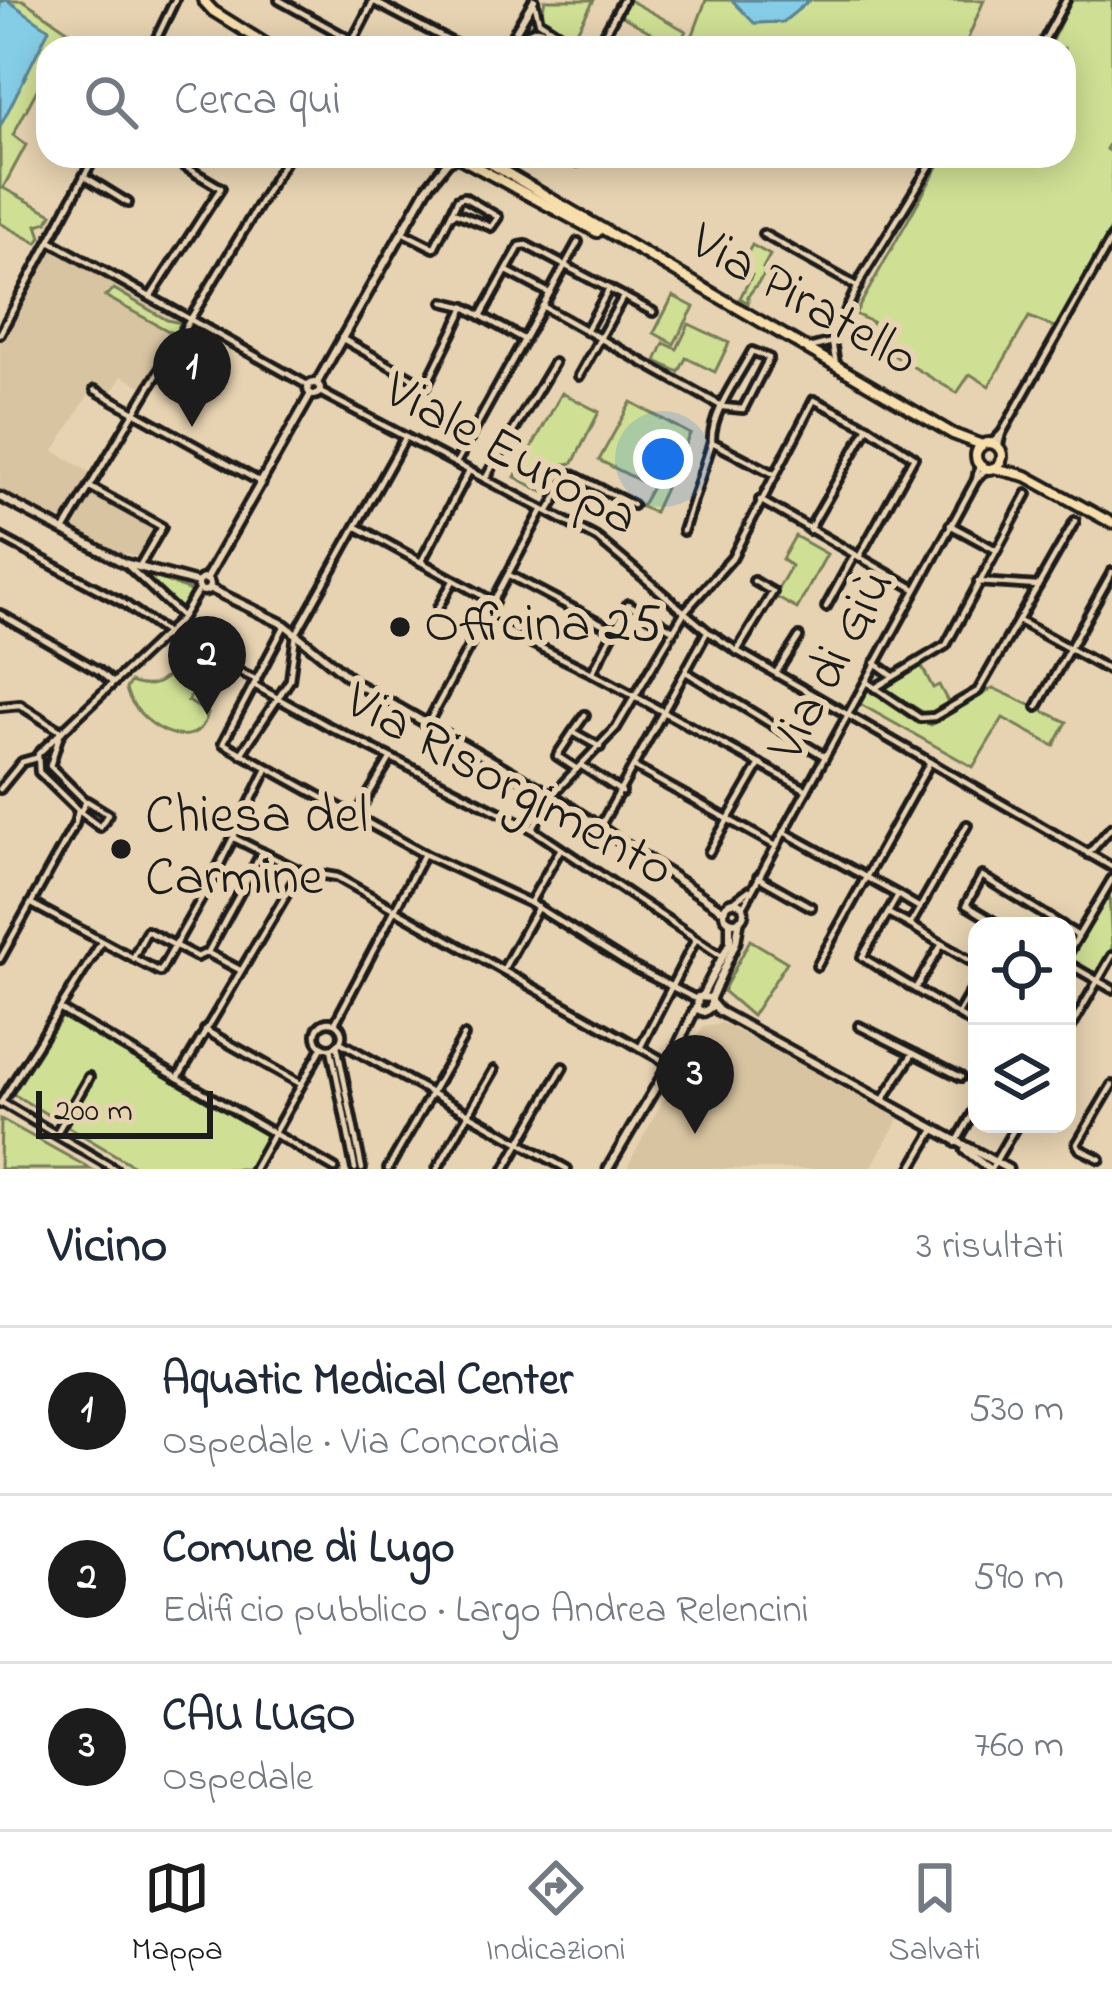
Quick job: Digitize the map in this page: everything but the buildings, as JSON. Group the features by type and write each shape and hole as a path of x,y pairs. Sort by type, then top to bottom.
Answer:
{"main road":[{"path":"199,0 209,15 243,36"},
{"path":"199,0 253,36"},
{"path":"513,36 534,0"},
{"path":"203,585 440,168"},
{"name":"Via Piratello","path":"470,168 614,239"},
{"name":"Via Piratello","path":"498,168 953,434 993,448 1027,476 1112,523"},
{"name":"Via Piratello","path":"953,434 984,465 1027,476"},
{"path":"984,465 993,448"},
{"path":"984,465 993,448"},
{"path":"0,497 124,562 203,585 285,625 357,684 552,794 709,897 743,907 736,942 608,1169"},
{"path":"704,1003 733,932 728,905"},
{"path":"730,921 740,919"},
{"path":"704,1003 999,1168"}],"street":[{"path":"279,0 338,36"},
{"path":"355,36 373,0 440,36"},
{"path":"534,0 538,25"},
{"path":"604,36 623,0"},
{"path":"1046,36 1066,0"},
{"path":"158,36 175,2"},
{"path":"523,18 558,36"},
{"path":"521,36 538,25"},
{"path":"0,334 88,168"},
{"path":"151,296 221,188 187,168"},
{"path":"64,530 278,168"},
{"path":"836,364 832,342 858,287 929,168"},
{"path":"84,176 128,203"},
{"path":"406,234 434,248 458,199 464,197 498,217 491,227 461,213 450,216"},
{"path":"763,234 858,287"},
{"path":"993,448 1112,238"},
{"name":"Viale Europa","path":"50,241 619,553 707,631 737,651 1112,867"},
{"path":"456,463 578,242"},
{"path":"481,316 520,246 526,245 653,312"},
{"path":"507,271 549,293"},
{"path":"586,332 609,289"},
{"path":"579,376 623,297"},
{"path":"444,302 465,307 523,339"},
{"path":"542,306 723,407 743,409 768,357 752,351 723,407 683,531"},
{"path":"341,338 426,386 465,307"},
{"path":"808,348 832,342"},
{"path":"485,479 554,363"},
{"path":"95,391 262,484"},
{"path":"532,829 552,794 600,747 685,611 732,558 772,473 814,400 908,450 914,461 826,607"},
{"path":"809,530 868,427"},
{"path":"242,754 290,680 296,634 406,436"},
{"path":"712,442 772,473"},
{"name":"Via di Giù","path":"743,907 984,465"},
{"path":"421,562 469,471"},
{"path":"428,723 546,511 572,474 633,506"},
{"path":"90,487 162,527 140,566"},
{"path":"875,688 942,650 1027,494"},
{"path":"760,500 915,589"},
{"path":"865,682 920,718 934,718 979,691 1075,520"},
{"path":"950,525 996,550"},
{"path":"357,527 494,602"},
{"name":"Via Risorgimento","path":"0,537 122,602 163,635 256,682 277,698 532,829 723,957"},
{"path":"124,562 182,617"},
{"path":"1037,707 1112,572"},
{"path":"509,575 614,630"},
{"path":"438,608 454,580"},
{"path":"737,651 773,592 754,581"},
{"path":"978,582 1038,586"},
{"path":"0,789 22,762 36,758 182,617 203,585"},
{"path":"592,673 628,604 673,630"},
{"path":"0,614 113,683"},
{"path":"485,620 807,790"},
{"path":"1019,621 1112,672"},
{"path":"285,625 223,743 424,854 538,907 704,1003"},
{"path":"600,827 707,631"},
{"path":"776,674 799,637"},
{"path":"875,663 893,676"},
{"path":"686,671 825,757"},
{"path":"0,707 20,705 61,734"},
{"path":"585,715 557,756 622,792"},
{"path":"573,732 600,747"},
{"path":"36,758 49,785 100,827 108,814 84,800 50,766 61,734"},
{"path":"356,816 391,758"},
{"path":"817,965 930,762"},
{"path":"709,852 760,764"},
{"path":"634,767 776,846"},
{"path":"30,904 160,971 267,769"},
{"path":"0,959 3,945 86,805 84,800"},
{"path":"910,925 967,825"},
{"path":"1088,854 1111,828"},
{"path":"1100,860 1111,828"},
{"path":"784,832 920,908"},
{"path":"234,838 300,871 338,878 396,908 669,1064"},
{"path":"530,903 561,848"},
{"path":"133,958 147,931 200,958 208,952 262,852"},
{"path":"335,1023 424,854"},
{"path":"178,1078 300,871"},
{"path":"758,877 811,907"},
{"path":"986,917 966,905 980,877 1050,917"},
{"path":"1076,940 1112,879"},
{"name":"Via di Giù","path":"728,905 753,887"},
{"path":"898,896 862,957 975,1025"},
{"path":"502,972 538,907"},
{"path":"888,913 968,960"},
{"path":"640,1048 695,941"},
{"path":"101,943 0,1102 115,1169"},
{"path":"915,988 942,944"},
{"path":"208,952 240,970"},
{"path":"1072,1025 1112,956"},
{"path":"1076,966 1112,989"},
{"path":"958,1014 968,997"},
{"path":"61,1010 335,1169"},
{"path":"358,1169 336,1045 341,1029 335,1023 322,1023 317,1041 323,1046 336,1045 567,1169"},
{"path":"859,1026 961,1077"},
{"path":"205,1030 301,1084"},
{"path":"388,1169 464,1036"},
{"path":"254,1169 323,1046"},
{"path":"882,1101 912,1055"},
{"path":"505,1169 563,1067"},
{"path":"437,1169 494,1070"},
{"path":"56,1134 89,1077"},
{"path":"1100,1160 1078,1144 1112,1085"},
{"path":"959,1145 968,1126"},
{"path":"911,1169 934,1130"},
{"path":"999,1168 1013,1133"}],"shaded area":[{"path":"51,245 184,319 143,387 122,376 111,394 95,385 92,389 54,451 91,473 64,518 57,520 0,489 0,343"},
{"path":"93,492 158,528 141,558 102,547 73,532 70,526"},
{"path":"722,1023 900,1117 870,1169 626,1169 703,1026"}],"green space":[{"path":"0,0 23,0 69,31 66,36 36,36 36,92 13,135 26,145 3,188 52,214 48,222 37,225 41,237 37,243 0,223"},
{"path":"545,0 594,0 574,36 541,17"},
{"path":"629,0 686,31 683,36 657,36 620,15"},
{"path":"706,0 732,0 755,23 783,22 810,0 984,0 969,36 692,36"},
{"path":"1072,0 1112,0 1112,139 1106,149 1112,153 1112,227 1056,328 1029,317 989,386 970,374 957,393 865,338 872,322 855,314 937,168 1076,168 1076,36 1054,36"},
{"path":"752,245 770,255 763,268 767,271 748,303 740,298 752,275 740,267"},
{"path":"114,289 167,320 181,323 174,334 105,296"},
{"path":"673,296 694,307 674,344 654,333"},
{"path":"689,324 729,343 715,372 686,358 679,372 656,361 664,343 677,349"},
{"path":"562,393 599,412 573,463 557,465 543,492 515,477"},
{"path":"631,402 690,434 654,512 641,507 652,487 599,460"},
{"path":"795,536 827,554 797,609 774,596 791,566 782,559"},
{"path":"147,573 190,591 184,611 144,578"},
{"path":"180,665 196,674 183,686 193,692 188,701 208,713 201,727 179,735 152,724 126,689 130,682 158,683"},
{"path":"921,665 933,688 939,685 948,702 937,712 926,714 885,689"},
{"path":"993,688 1067,722 1054,746 1003,718 973,767 860,704 868,689 931,725"},
{"path":"1109,892 1112,948 1096,976 1076,963 1076,949"},
{"path":"750,940 787,962 752,1016 723,991"},
{"path":"62,1017 267,1134 248,1169 139,1169 13,1094"},
{"path":"1,1119 91,1169 0,1169"}],"water":[{"path":"7,0 49,29 46,36 36,36 36,55 0,127 0,2"},
{"path":"732,0 810,0 783,22 754,23"}],"place":[{"name":"Aquatic Medical Center","path":"192,427"},
{"name":"Officina 25","path":"400,627"},
{"name":"Comune di Lugo","path":"207,715"},
{"name":"Chiesa del Carmine","path":"121,849"},
{"name":"CAU LUGO","path":"695,1134"}]}
